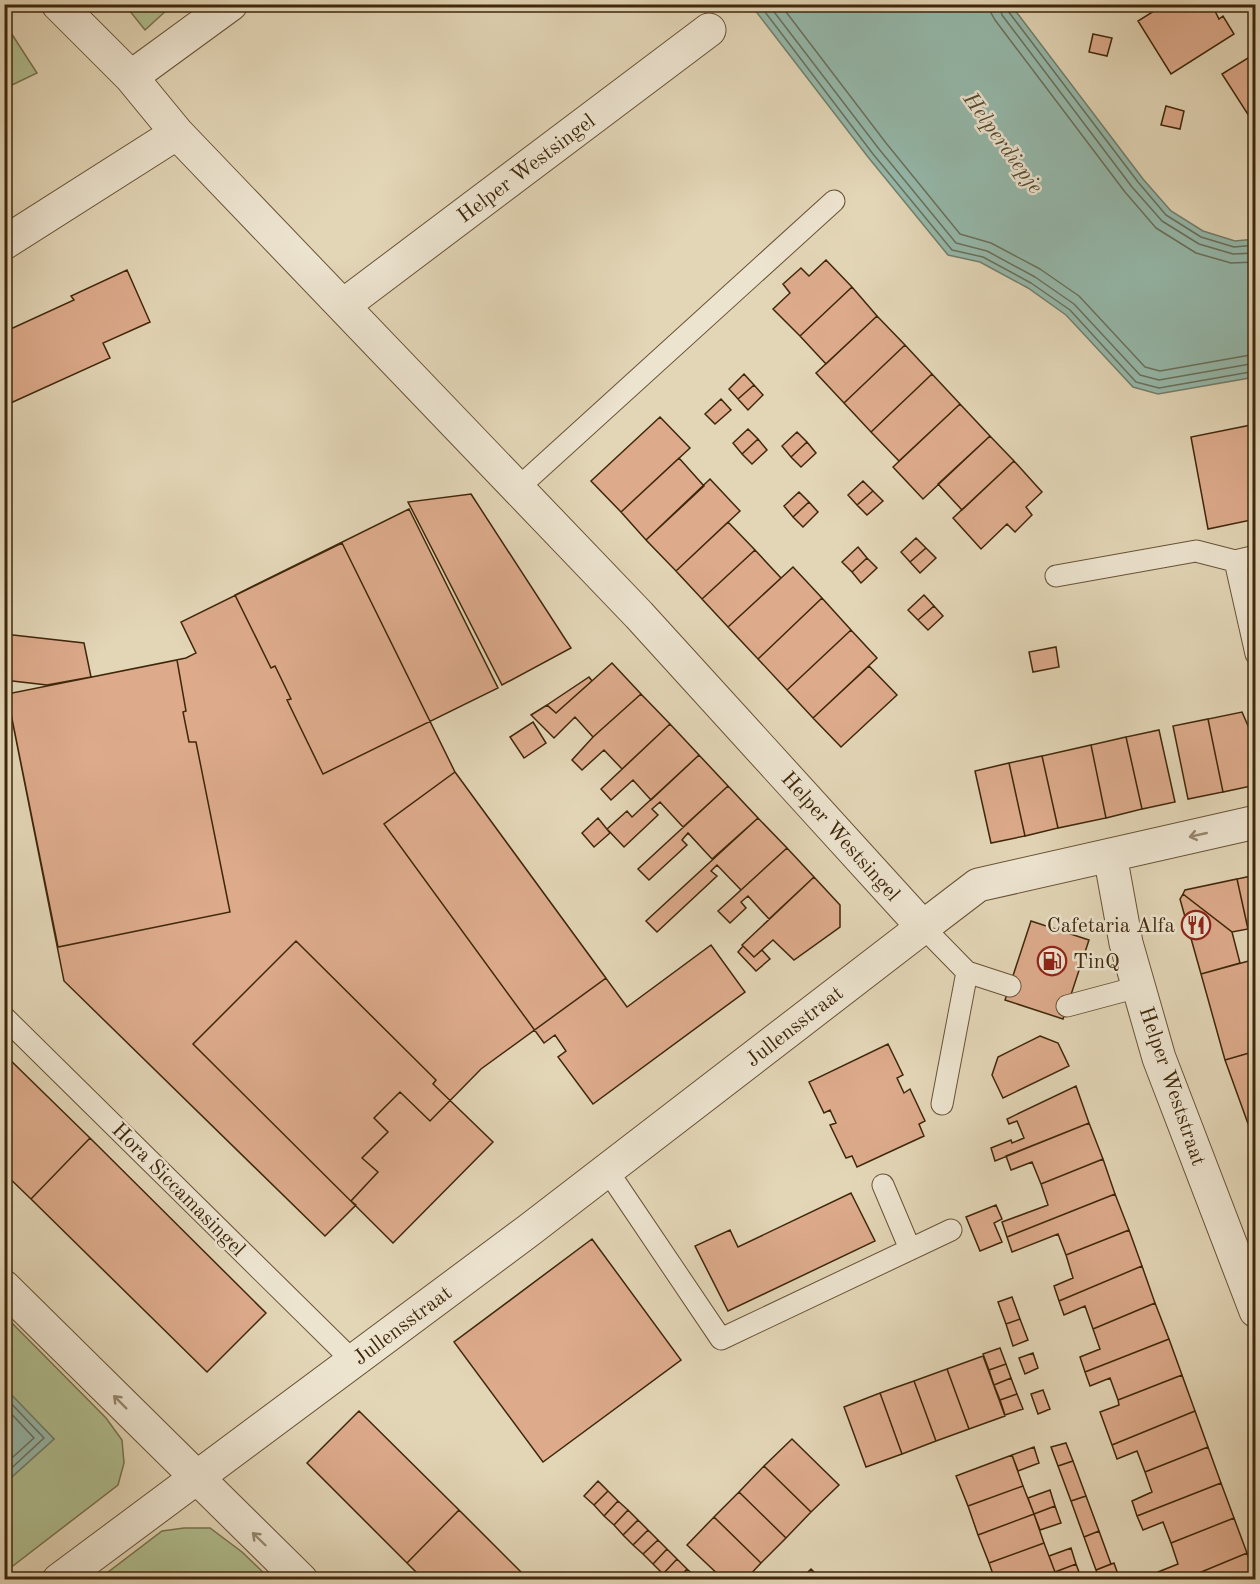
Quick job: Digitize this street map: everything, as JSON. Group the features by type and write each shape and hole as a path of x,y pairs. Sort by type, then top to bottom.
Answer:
{"street":[{"name":"Helper Westsingel","path":"58,4 131,78 177,133 647,624 923,927"},
{"path":"131,78 231,4"},
{"name":"Helper Westsingel","path":"344,305 709,30"},
{"path":"4,243 177,133"},
{"path":"923,927 978,885 1256,822"},
{"name":"Helper Weststraat","path":"1110,855 1126,943 1159,1058 1256,1311"},
{"name":"Jullensstraat","path":"59,1580 528,1231 923,927"},
{"path":"4,1287 301,1580"}],"lane":[{"path":"518,488 834,201"},
{"path":"1056,576 1196,550 1245,558 1256,654"},
{"path":"923,927 967,972 1010,986"},
{"path":"942,1104 967,972"},
{"path":"1067,1006 1138,987"},
{"name":"Hora Siccamasingel","path":"4,1017 353,1361"},
{"path":"607,1170 721,1338 951,1230"},
{"path":"883,1185 910,1249"}],"green space":[{"path":"125,5 165,5 168,9 145,30"},
{"path":"4,22 37,73 12,85 5,72"},
{"path":"5,1316 106,1418 122,1440 124,1463 118,1485 5,1572 5,1483 54,1439 5,1389"},
{"path":"210,1528 242,1552 270,1579 99,1579 162,1531"}],"water":[{"name":"Helperdiepje","path":"751,5 1011,5 1143,179 1171,211 1203,231 1235,241 1255,239 1255,377 1158,394 1133,387 1066,315 1028,288 980,262 948,255 868,157"},
{"path":"4,1389 54,1439 5,1483"}],"building":[{"path":"1165,4 1222,4 1214,9 1219,19 1223,16 1234,34 1171,74 1138,21"},
{"path":"1093,34 1112,38 1107,56 1089,52"},
{"path":"1256,53 1256,127 1222,74"},
{"path":"1166,106 1184,111 1180,129 1161,125"},
{"path":"826,260 852,287 800,336 773,309 790,293 783,284 801,268 809,276"},
{"path":"127,270 150,322 103,343 110,358 4,406 4,332 74,300 71,296"},
{"path":"852,287 877,316 826,364 800,336"},
{"path":"877,316 905,345 844,403 816,373"},
{"path":"905,345 932,374 871,432 844,403"},
{"path":"744,374 754,385 738,399 729,389"},
{"path":"932,374 960,404 899,461 871,432"},
{"path":"754,385 763,395 748,410 738,399"},
{"path":"721,399 731,410 715,424 705,414"},
{"path":"960,404 990,436 923,499 893,467"},
{"path":"660,417 690,448 621,512 591,481"},
{"path":"1256,424 1256,519 1208,529 1191,437"},
{"path":"748,429 758,439 742,454 733,443"},
{"path":"797,432 807,442 791,457 782,446"},
{"path":"990,436 1014,461 962,510 938,484"},
{"path":"758,439 767,450 752,464 742,454"},
{"path":"807,442 816,453 801,467 791,457"},
{"path":"679,458 704,486 646,540 621,512"},
{"path":"1014,461 1042,492 1026,507 1032,515 1015,532 1007,524 981,549 953,518"},
{"path":"710,479 740,511 676,571 646,540"},
{"path":"863,481 873,491 857,505 848,495"},
{"path":"873,491 883,501 867,515 857,505"},
{"path":"799,492 809,502 793,517 784,506"},
{"path":"471,494 571,648 502,685 408,502"},
{"path":"809,502 818,512 803,527 793,517"},
{"path":"409,509 498,688 323,774 287,700 291,699 275,666 271,668 235,595"},
{"path":"728,522 755,550 702,599 676,571"},
{"path":"916,538 926,548 910,562 901,552"},
{"path":"342,543 455,772 606,978 481,1069 430,1121 400,1092 374,1118 388,1132 362,1158 378,1172 351,1201 356,1205 325,1236 64,981 7,694 186,658 196,653 181,622"},
{"path":"858,547 867,558 852,572 842,562"},
{"path":"926,548 936,558 920,573 910,562"},
{"path":"755,550 781,578 728,627 702,599"},
{"path":"867,558 877,568 861,583 852,572"},
{"path":"793,567 822,598 758,659 728,627"},
{"path":"924,595 934,606 918,620 908,610"},
{"path":"822,598 851,630 787,690 758,659"},
{"path":"934,606 943,616 928,630 918,620"},
{"path":"851,630 877,658 813,718 787,690"},
{"path":"4,634 84,643 91,677 47,685 4,680"},
{"path":"1056,647 1059,667 1033,672 1029,652"},
{"path":"177,660 189,742 196,742 230,912 58,947 7,694"},
{"path":"612,663 641,694 593,737 575,717 554,738 531,715 547,705 556,713"},
{"path":"869,666 897,695 841,747 813,718"},
{"path":"589,677 592,681 556,713 547,705"},
{"path":"641,694 670,724 622,769 604,750 582,770 572,760 593,737"},
{"path":"1242,712 1256,744 1256,785 1223,792 1208,719"},
{"path":"1208,719 1223,792 1188,799 1173,726"},
{"path":"533,722 546,743 524,758 510,737"},
{"path":"670,724 699,755 651,800 633,780 611,800 601,789"},
{"path":"1159,730 1175,802 1142,809 1126,737"},
{"path":"1126,737 1142,809 1106,818 1091,745"},
{"path":"1091,745 1106,818 1058,828 1042,756"},
{"path":"699,755 728,786 683,827 660,802 652,809 658,815 624,847 607,829 627,811 632,817"},
{"path":"1042,756 1058,828 1025,836 1009,763"},
{"path":"1009,763 1025,836 991,843 975,771"},
{"path":"455,772 627,1007 711,945 745,992 593,1104 558,1057 566,1051 555,1035 544,1043 384,824"},
{"path":"728,786 758,818 712,859 688,833 682,840 687,845 649,880 638,869"},
{"path":"598,818 610,833 594,847 582,833"},
{"path":"758,818 787,848 741,890 717,865 711,871 717,876 657,932 646,921"},
{"path":"787,848 814,877 769,919 748,896 741,902 746,908 730,923 718,911"},
{"path":"1256,875 1256,932 1253,932 1248,929 1237,879"},
{"path":"814,877 840,905 840,927 794,960 773,940 754,957 742,945"},
{"path":"1237,879 1248,929 1232,932 1183,894 1185,890"},
{"path":"1183,894 1232,932 1240,963 1201,974 1180,899"},
{"path":"1031,921 1089,940 1063,1019 1005,1000"},
{"path":"296,941 436,1080 433,1084 493,1142 393,1243 193,1044"},
{"path":"743,946 754,957 762,950 770,959 756,971 738,952"},
{"path":"1256,959 1256,1051 1225,1060 1201,974"},
{"path":"1040,1036 1058,1043 1069,1066 1003,1098 992,1075 998,1057"},
{"path":"888,1044 903,1075 897,1078 904,1093 910,1089 925,1121 919,1124 924,1136 857,1167 852,1156 846,1158 830,1125 836,1123 830,1110 824,1113 809,1082"},
{"path":"1256,1051 1256,1143 1255,1143 1225,1060"},
{"path":"4,1054 90,1138 31,1199 4,1173"},
{"path":"1076,1086 1089,1123 995,1161 991,1148 1011,1140 1012,1143 1024,1138 1017,1121 1009,1124 1007,1119"},
{"path":"1089,1123 1103,1159 1041,1184 1032,1162 1011,1170 1006,1156"},
{"path":"90,1138 266,1313 207,1372 31,1199"},
{"path":"1103,1159 1115,1194 1007,1237 1002,1222 1048,1205 1041,1184"},
{"path":"851,1193 875,1241 728,1311 695,1246 730,1230 738,1247"},
{"path":"1115,1194 1129,1230 1066,1255 1058,1234 1012,1252 1007,1237"},
{"path":"996,1205 1002,1219 994,1223 1002,1242 980,1251 966,1217"},
{"path":"1129,1230 1142,1266 1059,1301 1054,1286 1073,1278 1066,1255"},
{"path":"592,1239 681,1360 543,1462 454,1342"},
{"path":"1142,1266 1155,1303 1093,1329 1085,1306 1064,1315 1059,1301"},
{"path":"1012,1297 1020,1319 1006,1324 998,1302"},
{"path":"1155,1303 1169,1339 1085,1372 1080,1357 1100,1349 1093,1329"},
{"path":"1020,1319 1028,1340 1013,1346 1006,1324"},
{"path":"1169,1339 1182,1375 1118,1400 1110,1378 1090,1386 1085,1372"},
{"path":"1000,1348 1006,1364 989,1370 983,1354"},
{"path":"1033,1353 1038,1368 1025,1374 1019,1358"},
{"path":"983,1356 1005,1416 969,1429 947,1369"},
{"path":"1006,1364 1011,1378 994,1385 989,1370"},
{"path":"947,1369 969,1429 936,1441 914,1381"},
{"path":"1182,1375 1195,1411 1112,1445 1100,1412 1119,1405 1118,1400"},
{"path":"1011,1378 1017,1394 1000,1400 994,1385"},
{"path":"914,1381 936,1441 902,1454 880,1393"},
{"path":"1043,1390 1050,1409 1038,1414 1031,1394"},
{"path":"880,1393 902,1454 866,1467 844,1407"},
{"path":"1017,1394 1023,1409 1005,1415 1000,1400"},
{"path":"359,1411 459,1510 407,1563 307,1463"},
{"path":"1195,1411 1208,1447 1145,1472 1137,1451 1117,1459 1112,1445"},
{"path":"792,1439 839,1485 811,1512 764,1466"},
{"path":"1066,1443 1073,1461 1058,1466 1051,1447"},
{"path":"1034,1447 1039,1463 1018,1471 1012,1455"},
{"path":"1208,1447 1221,1483 1137,1516 1132,1501 1152,1492 1145,1472"},
{"path":"1012,1455 1023,1486 968,1506 956,1476"},
{"path":"1073,1461 1086,1496 1071,1501 1058,1466"},
{"path":"764,1466 811,1512 786,1538 739,1492"},
{"path":"598,1481 608,1491 594,1505 584,1496"},
{"path":"1221,1483 1234,1518 1171,1543 1163,1522 1143,1530 1137,1516"},
{"path":"1023,1486 1034,1514 978,1535 968,1506"},
{"path":"1050,1490 1055,1506 1034,1514 1028,1498"},
{"path":"608,1491 618,1501 604,1516 594,1505"},
{"path":"739,1492 786,1538 761,1563 714,1517"},
{"path":"1086,1496 1099,1531 1084,1537 1071,1501"},
{"path":"618,1501 628,1510 614,1525 604,1516"},
{"path":"1055,1506 1061,1523 1040,1530 1034,1514"},
{"path":"459,1510 529,1580 424,1580 407,1563"},
{"path":"628,1510 638,1520 623,1535 614,1525"},
{"path":"1034,1514 1044,1543 989,1563 978,1535"},
{"path":"714,1517 761,1563 745,1580 724,1580 687,1545"},
{"path":"1234,1518 1247,1553 1182,1580 1161,1580 1158,1572 1178,1564 1171,1543"},
{"path":"638,1520 648,1530 633,1545 623,1535"},
{"path":"648,1530 658,1540 643,1554 633,1545"},
{"path":"1099,1531 1111,1564 1096,1570 1084,1537"},
{"path":"658,1540 667,1549 653,1564 643,1554"},
{"path":"1044,1543 1055,1572 1034,1580 995,1580 989,1563"},
{"path":"1071,1548 1076,1564 1055,1572 1049,1556"},
{"path":"667,1549 677,1559 663,1574 653,1564"},
{"path":"1247,1553 1256,1580 1182,1580"},
{"path":"677,1559 687,1569 677,1580 669,1580 663,1574"},
{"path":"1114,1563 1120,1580 1100,1580 1096,1570"},
{"path":"1076,1564 1082,1580 1058,1580 1055,1572"},
{"path":"687,1569 697,1578 677,1580"},
{"path":"811,1569 822,1580 800,1580"}],"place":[{"name":"Cafetaria Alfa","path":"1196,925"},
{"name":"TinQ","path":"1052,961"}]}
